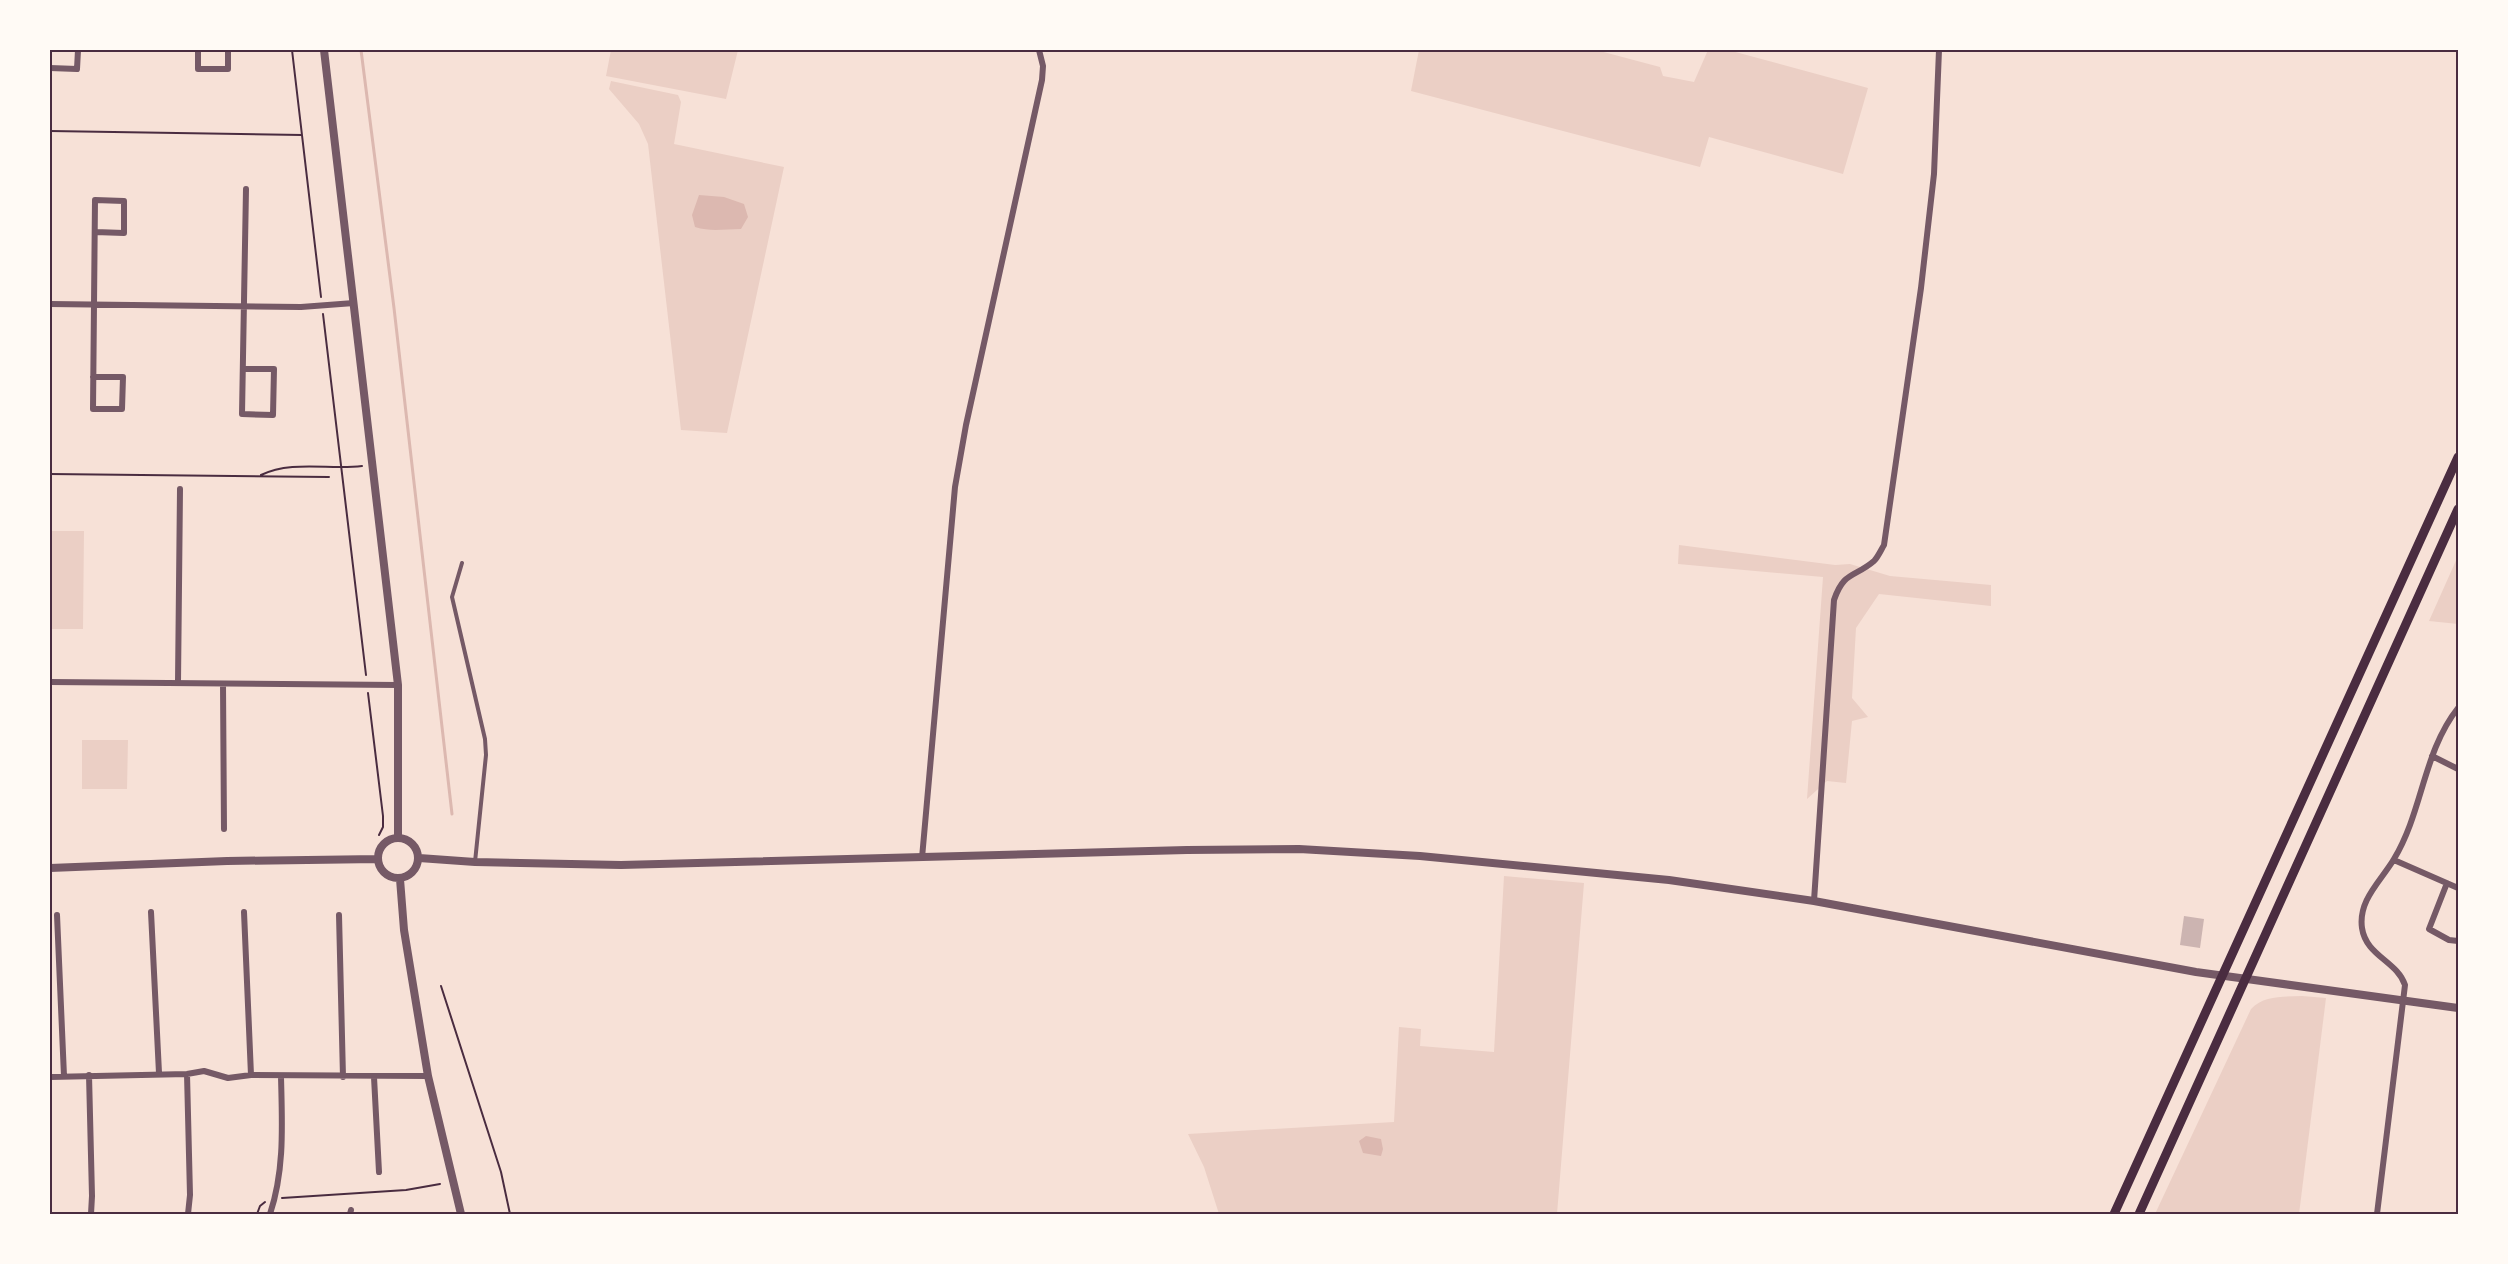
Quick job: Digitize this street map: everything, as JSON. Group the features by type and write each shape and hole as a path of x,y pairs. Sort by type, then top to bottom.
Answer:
{"main road":[{"path":"2114,1215 2458,457"},
{"path":"2139,1215 2458,509"}],"street":[{"path":"50,68 78,69 78,50"},
{"path":"198,50 198,69 228,69 228,50"},
{"path":"324,50 398,685 398,838"},
{"path":"1814,901 1834,600 1839,587 1848,576 1875,561 1884,545 1922,288 1934,174 1939,50"},
{"path":"922,858 955,487 966,425 1042,80 1041,51"},
{"path":"243,369 274,369 273,415 242,414 246,189"},
{"path":"93,377 123,377 122,409 93,408 93,377 95,200 124,201 124,233 95,232"},
{"path":"50,304 322,306 354,303"},
{"path":"178,683 180,489"},
{"path":"50,682 398,685"},
{"path":"223,684 224,829"},
{"path":"2377,1215 2405,985 2402,976 2372,951 2365,940 2362,913 2369,894 2394,860 2409,829 2441,733 2458,708"},
{"path":"2432,756 2458,770"},
{"path":"398,838 415,846 419,858 415,870 400,879 384,873 378,859 382,847 387,842 398,838"},
{"path":"419,858 475,862 621,865 1299,849 1498,862 1669,880 1814,901 2223,975 2458,1008"},
{"path":"50,868 228,861 378,859"},
{"path":"2394,860 2458,888"},
{"path":"400,879 404,930 428,1076 461,1215"},
{"path":"2447,883 2429,929 2449,940 2458,941"},
{"path":"151,912 159,1073"},
{"path":"244,912 250,1076"},
{"path":"57,915 64,1076"},
{"path":"339,915 343,1077"},
{"path":"50,1077 187,1074 204,1071 228,1078 428,1076"},
{"path":"187,1074 190,1195 188,1215"},
{"path":"89,1075 91,1215"},
{"path":"270,1215 282,1152 281,1076"},
{"path":"374,1077 379,1172"}],"lane":[{"path":"462,563 452,597 486,755 475,862"}],"path":[{"path":"292,50 383,816 383,826 379,836"},
{"path":"50,132 302,135"},
{"path":"259,476 273,469 292,467 342,468 366,465"},
{"path":"50,474 329,477"},
{"path":"441,986 501,1172 510,1215"},
{"path":"257,1215 260,1206 275,1198 406,1190 440,1184"}],"shaded area":[{"path":"611,50 738,50 726,99 606,76"},
{"path":"1419,50 1596,50 1660,67 1663,76 1694,82 1708,50 1728,50 1868,88 1843,174 1709,137 1700,167 1411,91"},
{"path":"611,81 678,95 681,102 674,144 784,167 727,433 681,430 648,144 639,124 609,89"},
{"path":"699,195 724,197 744,204 748,217 741,229 712,230 695,227 692,215"},
{"path":"50,531 84,531 83,629 50,629"},
{"path":"1679,545 1835,565 1850,564 1890,576 1991,585 1991,606 1879,594 1856,628 1852,698 1868,717 1852,721 1846,783 1827,781 1807,799 1823,577 1678,564"},
{"path":"2458,556 2458,624 2429,621"},
{"path":"82,740 128,740 127,789 82,789"},
{"path":"1504,876 1584,883 1557,1214 1219,1214 1204,1167 1188,1134 1394,1122 1399,1027 1421,1029 1420,1046 1494,1052"},
{"path":"2302,996 2326,998 2299,1214 2155,1214 2251,1009 2268,999"},
{"path":"1366,1136 1381,1139 1383,1149 1381,1156 1363,1153 1359,1141"}],"building":[{"path":"2184,916 2204,919 2200,948 2180,945"}],"waterway":[{"path":"361,50 394,308 452,814"}]}
